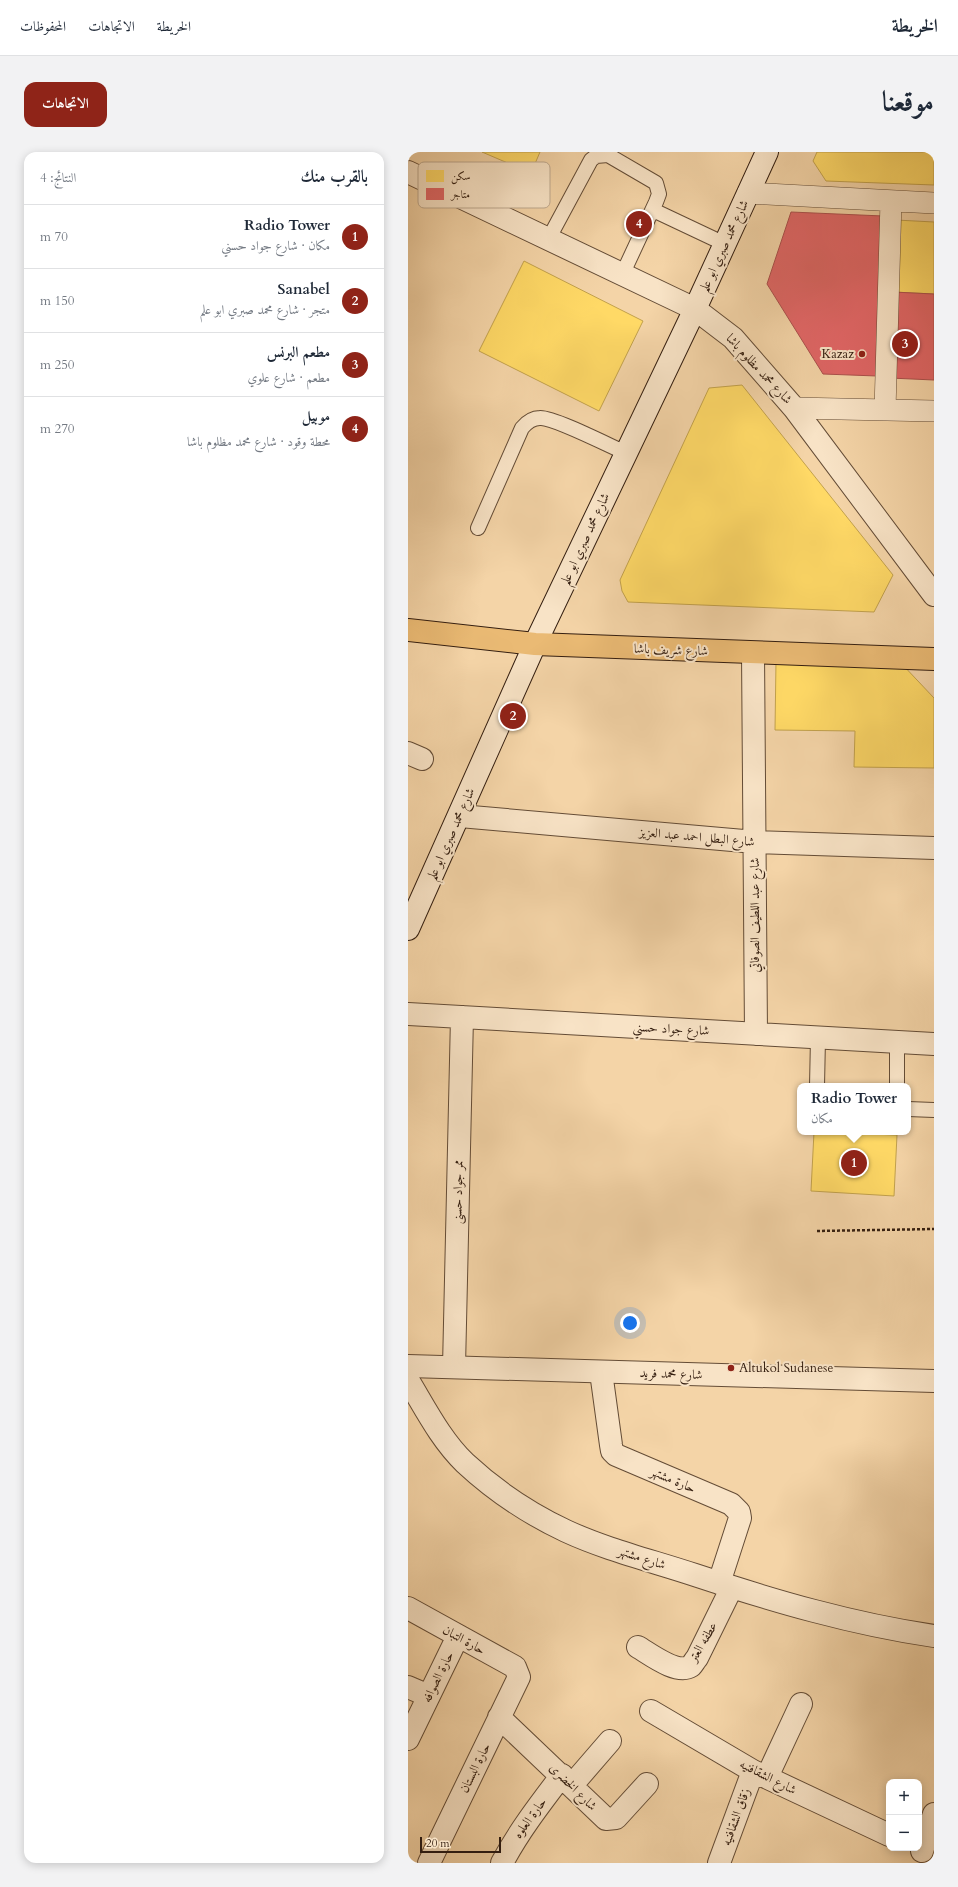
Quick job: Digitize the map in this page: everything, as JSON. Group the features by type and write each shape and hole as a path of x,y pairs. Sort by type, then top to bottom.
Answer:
{"main road":[{"name":"شارع شريف باشا","path":"408,630 535,644 934,659"}],"street":[{"name":"شارع محمد صبري ابو علم","path":"408,929 460,816 535,644 695,309 767,152"},
{"name":"شارع محمد مظلوم باشا","path":"408,172 418,177"},
{"path":"748,194 934,203"},
{"path":"885,410 891,201"},
{"name":"شارع محمد مظلوم باشا","path":"485,208 623,273 695,309 733,338 794,408 934,595"},
{"path":"794,408 934,411"},
{"name":"شارع عبد اللطيف الصوفاتي","path":"754,653 756,1034"},
{"name":"شارع البطل احمد عبد العزيز","path":"460,816 755,842 934,848"},
{"name":"شارع جواد حسني","path":"408,1014 934,1044"},
{"name":"ممر جواد حسنى","path":"454,1367 462,1016"},
{"name":"شارع محمد فريد","path":"408,1366 934,1381"},
{"name":"حارة مشتهر","path":"601,1372 612,1451 616,1455 731,1504 739,1512 740,1518 726,1585"},
{"name":"شارع مشتهر","path":"408,1380 440,1431 465,1462 507,1496 537,1516 567,1531 726,1585 800,1608 854,1621 934,1636"},
{"name":"عطفه العتر","path":"638,1647 674,1668 691,1666 697,1658 726,1585"},
{"name":"حارة التبان","path":"408,1608 514,1667 518,1674"},
{"name":"حارة الصوافه","path":"408,1739 458,1636"},
{"name":"حارة البستان","path":"430,1863 517,1681 518,1674"},
{"path":"408,1687 429,1696"},
{"name":"زقاق الشقافنيه","path":"719,1863 760,1774 801,1704"},
{"name":"شارع الشقافنيه","path":"651,1711 760,1774 886,1834"},
{"name":"شارع الخضرى","path":"499,1717 567,1780 602,1817 612,1820 616,1818 647,1784"},
{"name":"حارة العلوه","path":"502,1863 513,1842 528,1819 567,1780 610,1742"},
{"path":"924,1851 934,1814"}],"lane":[{"path":"549,238 591,160 596,156 608,155 656,183 659,194 623,273"},
{"path":"653,210 725,244"},
{"path":"478,528 522,428 527,422 533,419 548,419 626,453"},
{"path":"817,1083 818,1038"},
{"path":"897,1042 897,1083"},
{"path":"911,1109 934,1110"}],"path":[{"path":"817,1232 934,1229"}],"building: سكن":[{"path":"482,152 540,152 536,162 505,162"},
{"path":"817,152 934,152 934,185 826,181 813,161"},
{"path":"896,220 934,222 934,294 893,292"},
{"path":"524,261 643,321 599,411 479,351"},
{"path":"742,385 893,575 874,612 628,602 622,591 620,580 709,388"},
{"path":"776,661 900,662 934,698 934,768 854,767 855,731 775,730"},
{"path":"814,1135 897,1135 894,1196 811,1191"}],"building: متاجر":[{"path":"791,212 883,216 877,376 823,374 767,284"},
{"path":"893,292 934,294 934,380 890,378"}],"place":[{"name":"موبيل","path":"639,224"},
{"name":"مطعم البرنس","path":"905,344"},
{"name":"Kazaz","path":"862,354"},
{"name":"Sanabel","path":"513,716"},
{"name":"Radio Tower","path":"854,1163"},
{"name":"Altukol Sudanese","path":"731,1368"}]}
